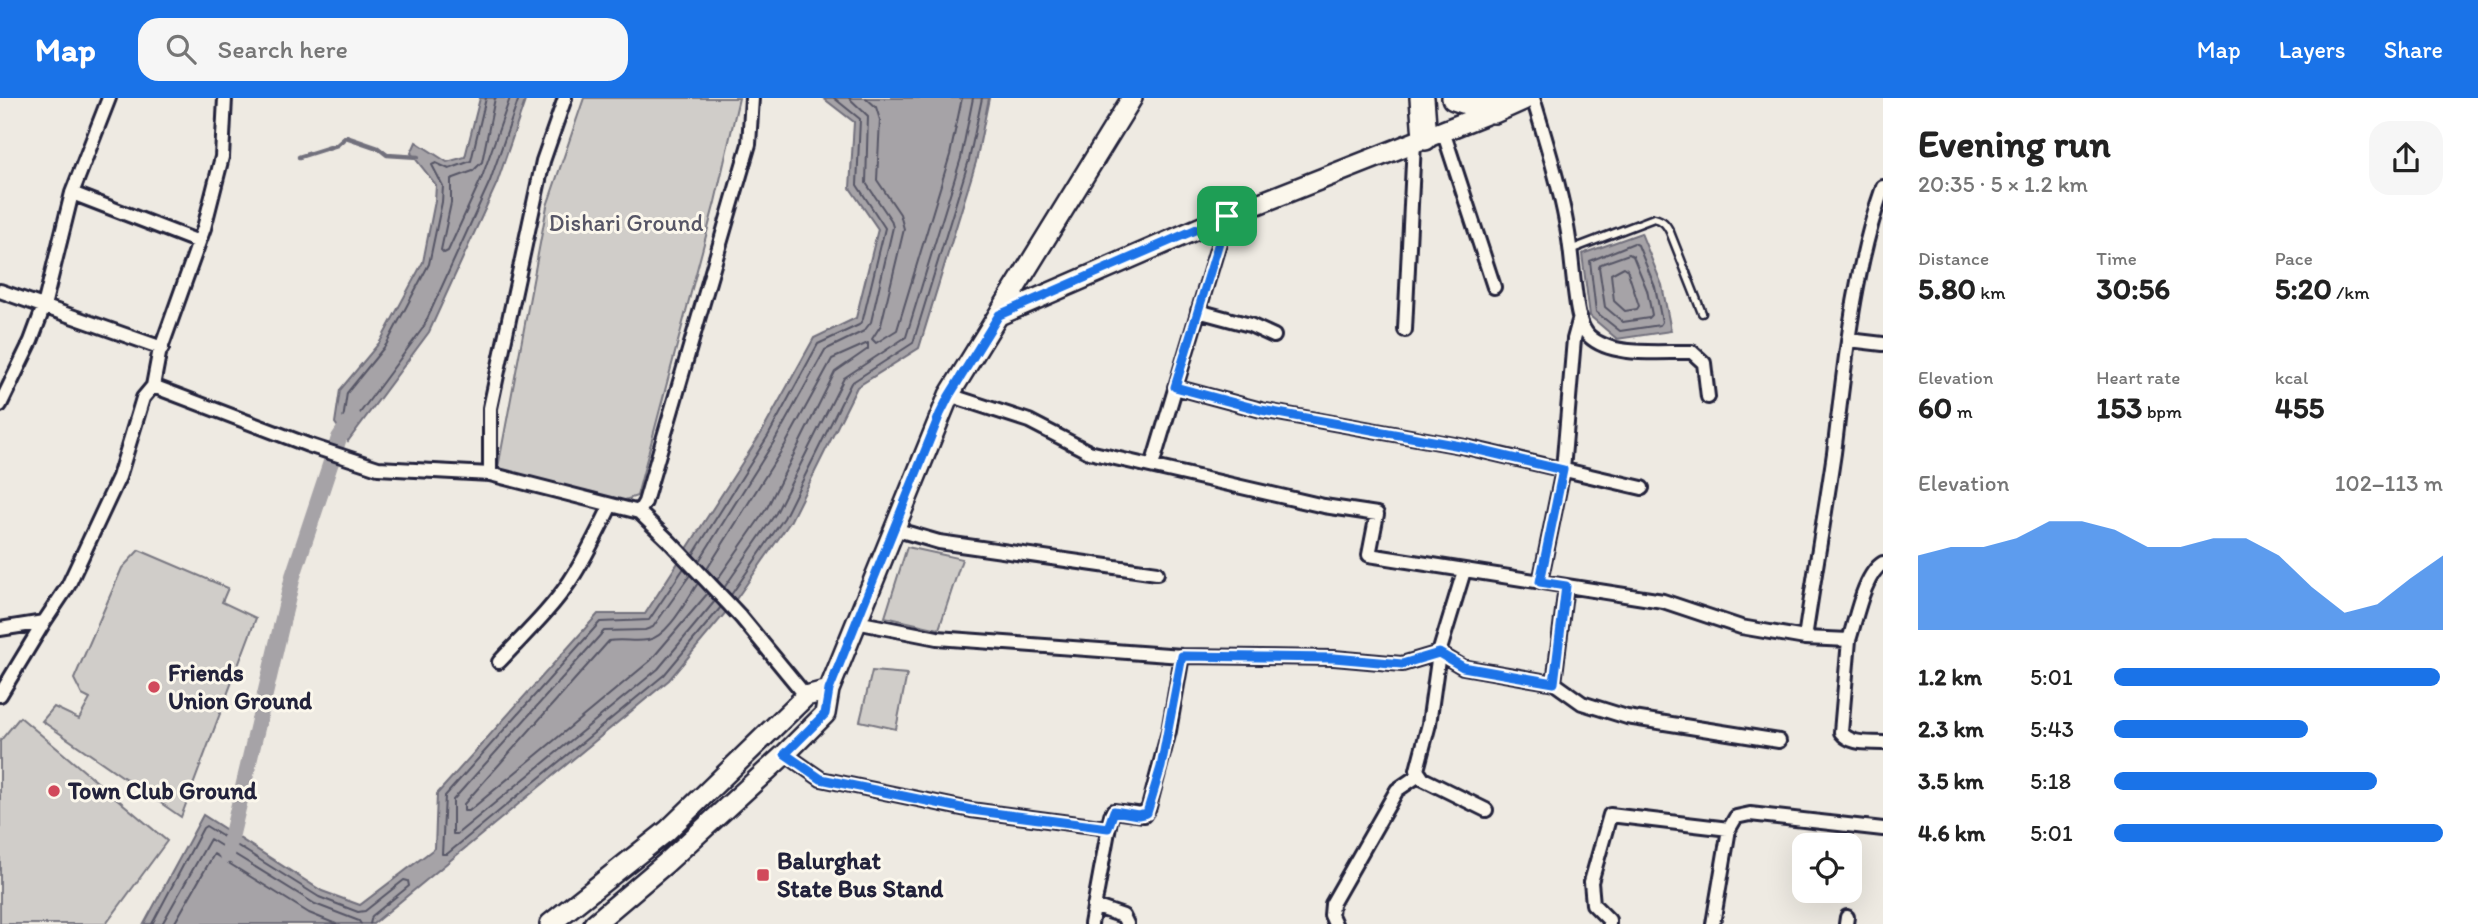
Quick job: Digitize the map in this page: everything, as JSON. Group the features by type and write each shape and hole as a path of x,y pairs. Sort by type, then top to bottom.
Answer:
{"highway":[{"path":"1422,98 1427,137"},
{"path":"1454,98 1494,111 1523,98"}],"main road":[{"path":"593,924 666,863 825,714 829,690 949,396 1132,98"},
{"path":"999,315 1227,216 1494,111"},
{"path":"550,924 667,831 806,696 829,690"}],"street":[{"path":"0,405 31,341 44,306 72,193 109,98"},
{"path":"0,695 68,586 120,477 143,398 153,386 162,348 199,242 222,158 225,98"},
{"path":"490,474 490,408 543,161 565,98"},
{"path":"639,512 645,502 749,144 752,98"},
{"path":"1533,98 1558,181 1582,326 1588,335 1610,346 1637,352 1692,352 1698,355 1704,363 1708,397"},
{"path":"1427,137 1494,287"},
{"path":"1405,330 1427,137"},
{"path":"1805,638 1868,230 1883,187"},
{"path":"72,193 199,242"},
{"path":"1152,466 1227,216"},
{"path":"0,290 162,348"},
{"path":"1198,311 1250,325 1274,336"},
{"path":"1540,582 1563,470 1574,339 1580,317"},
{"path":"1849,340 1883,344"},
{"path":"153,386 346,459 378,468 490,474 639,512 741,617 806,696"},
{"path":"1175,387 1261,410 1466,447 1642,488"},
{"path":"949,396 1029,421 1089,453 1324,506 1377,514 1369,555 1663,601 1741,627 1805,638 1849,640"},
{"path":"499,663 571,580 611,505"},
{"path":"894,529 939,542 1157,573"},
{"path":"1883,563 1873,571 1866,585 1849,640 1841,732 1848,740 1883,743"},
{"path":"1419,775 1418,765 1429,724 1439,653 1464,571"},
{"path":"1554,683 1566,586"},
{"path":"0,629 44,622"},
{"path":"856,622 937,638 1182,656 1334,658 1402,664 1439,653 1463,667 1554,683 1582,704 1627,717 1779,741"},
{"path":"1091,924 1108,828 1114,811 1138,815 1147,813 1161,767 1182,656"},
{"path":"785,754 821,779 971,810 1108,828"},
{"path":"1419,775 1486,810"},
{"path":"1335,924 1331,915 1332,904 1397,790 1419,775"},
{"path":"1713,924 1729,829 1736,817 1750,814 1883,829"},
{"path":"1609,924 1609,920 1593,904 1591,882 1610,815 1729,829"},
{"path":"1094,906 1123,916 1127,924"}],"lane":[{"path":"1570,250 1654,218 1660,219 1670,232 1702,313"}],"green space":[{"name":"Dishari Ground","path":"584,98 739,98 715,202 637,496 616,503 497,473 547,206"},
{"path":"907,547 962,559 939,629 885,617"},
{"name":"Friends Union Ground","path":"139,550 228,588 222,602 256,618 181,817 42,721 54,707 79,719 90,699 82,695 74,679 122,568"},
{"path":"872,671 907,674 896,729 860,721"},
{"name":"Town Club Ground","path":"20,717 167,841 106,924 0,924 0,741"}],"water":[{"path":"480,98 526,98 497,183 429,332 348,441 335,423 340,390 380,342 423,262 436,185 411,153 416,142 447,162 465,157"},
{"path":"823,98 989,98 976,162 919,348 857,387 790,522 732,605 669,680 373,924 144,924 203,815 322,891 360,905 435,848 437,794 598,614 645,614 762,432 814,338 856,318 878,229 850,188 854,122"},
{"path":"1641,233 1662,285 1671,331 1617,339 1590,316 1582,254"}],"waterway":[{"path":"299,157 337,145 346,137 378,148 387,155 418,157"},
{"path":"227,855 293,576 339,438 353,417"}],"place":[{"name":"Friends Union Ground","path":"154,687"},
{"name":"Town Club Ground","path":"54,791"},
{"name":"Balurghat State Bus Stand","path":"763,875"}],"route":[{"path":"1227,216 1175,387 1261,410 1466,447 1563,470 1540,582 1566,586 1554,683 1463,667 1439,653 1402,664 1334,658 1182,656 1161,767 1147,813 1138,815 1114,811 1108,828 971,810 821,779 785,754 825,714 829,690 940,414 999,315 1227,216"}]}
